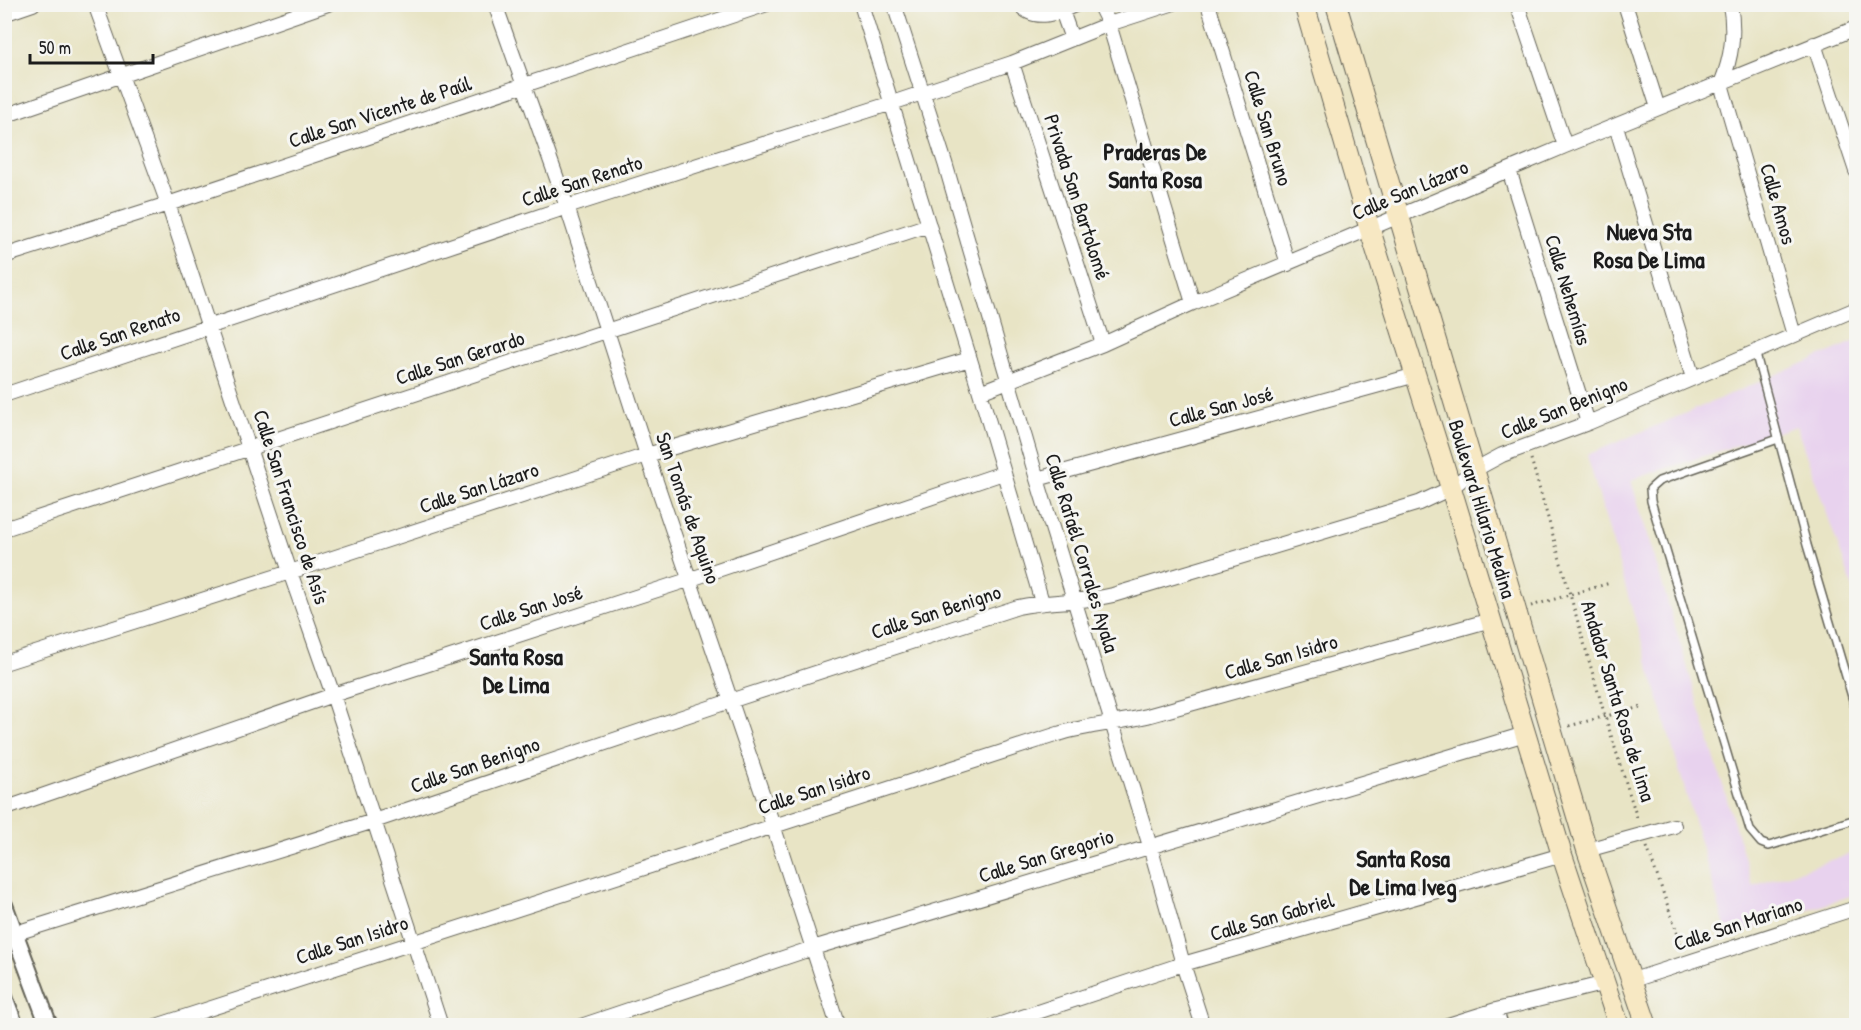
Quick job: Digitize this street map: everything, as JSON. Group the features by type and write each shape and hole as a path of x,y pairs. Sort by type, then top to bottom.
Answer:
{"main road":[{"name":"Boulevard Hilario Medina","path":"1304,4 1370,230 1562,855 1606,983 1618,1026"},
{"name":"Boulevard Hilario Medina","path":"1336,4 1587,850 1647,1026"}],"street":[{"path":"4,14 33,4"},
{"name":"Calle San Francisco de Asís","path":"94,4 168,204 333,695 441,1026"},
{"path":"4,116 328,4"},
{"name":"San Tomás de Aquino","path":"495,4 567,207 647,455 691,579 838,1026"},
{"name":"Calle San Vicente de Paúl","path":"4,256 168,204 767,4"},
{"path":"861,4 1042,602"},
{"name":"Calle Rafaél Corrales Ayala","path":"894,4 923,92 1037,479 1203,1026"},
{"path":"1019,4 1029,13 1039,16 1062,11 1077,4"},
{"path":"1099,4 1109,24 1193,303"},
{"name":"Calle San Renato","path":"4,395 567,207 1012,63 1109,24 1171,4"},
{"name":"Calle San Bruno","path":"1208,4 1288,264"},
{"path":"1517,4 1565,146"},
{"path":"1625,4 1658,108"},
{"path":"1721,84 1730,61 1732,34 1730,4"},
{"path":"1062,11 1072,39"},
{"name":"Calle San Lázaro","path":"980,393 1102,344 1193,303 1565,146 1857,28"},
{"path":"1814,44 1857,171"},
{"name":"Privada San Bartolomé","path":"1012,63 1102,344"},
{"name":"Calle Amos","path":"1721,84 1794,335"},
{"path":"1616,126 1693,378"},
{"name":"Calle Nehemías","path":"1509,170 1588,423"},
{"name":"Calle San Gerardo","path":"4,529 929,225"},
{"name":"Calle San Benigno","path":"16,933 374,821 1018,607 1042,602 1075,602 1113,595 1419,503 1451,488 1474,470 1527,446 1588,423 1857,309"},
{"name":"Calle San Lázaro","path":"4,663 647,455 970,359"},
{"name":"Calle San José","path":"1037,479 1416,375"},
{"name":"Calle San José","path":"4,809 333,695 691,579 1003,473"},
{"name":"Calle San Isidro","path":"156,1026 1068,731 1147,716 1491,620"},
{"name":"Calle San Gregorio","path":"581,1026 813,948 1526,734"},
{"path":"1587,850 1674,826"},
{"name":"Calle San Gabriel","path":"995,1026 1183,964 1562,855"},
{"path":"4,905 49,1026"},
{"name":"Calle San Mariano","path":"1633,980 1857,908"},
{"path":"1445,1026 1496,1010 1606,983"},
{"path":"4,997 15,1026"},
{"path":"1496,1010 1501,1026"}],"lane":[{"path":"1755,351 1807,545 1857,710"},
{"path":"1778,439 1659,481 1650,489 1651,501 1750,830 1761,843 1769,846 1857,819"}],"path":[{"name":"Andador Santa Rosa de Lima","path":"1527,446 1605,716 1643,836 1687,962"},
{"path":"1515,610 1610,583"},
{"path":"1553,730 1644,706"}],"shaded area":[{"path":"1856,341 1856,596 1796,426 1631,480 1753,886 1856,852 1856,894 1728,937 1587,455"}],"district":[{"name":"Praderas De Santa Rosa","path":"1155,166"},
{"name":"Nueva Sta Rosa De Lima","path":"1649,246"},
{"name":"Santa Rosa De Lima","path":"516,671"},
{"name":"Santa Rosa De Lima Iveg","path":"1403,873"}]}
